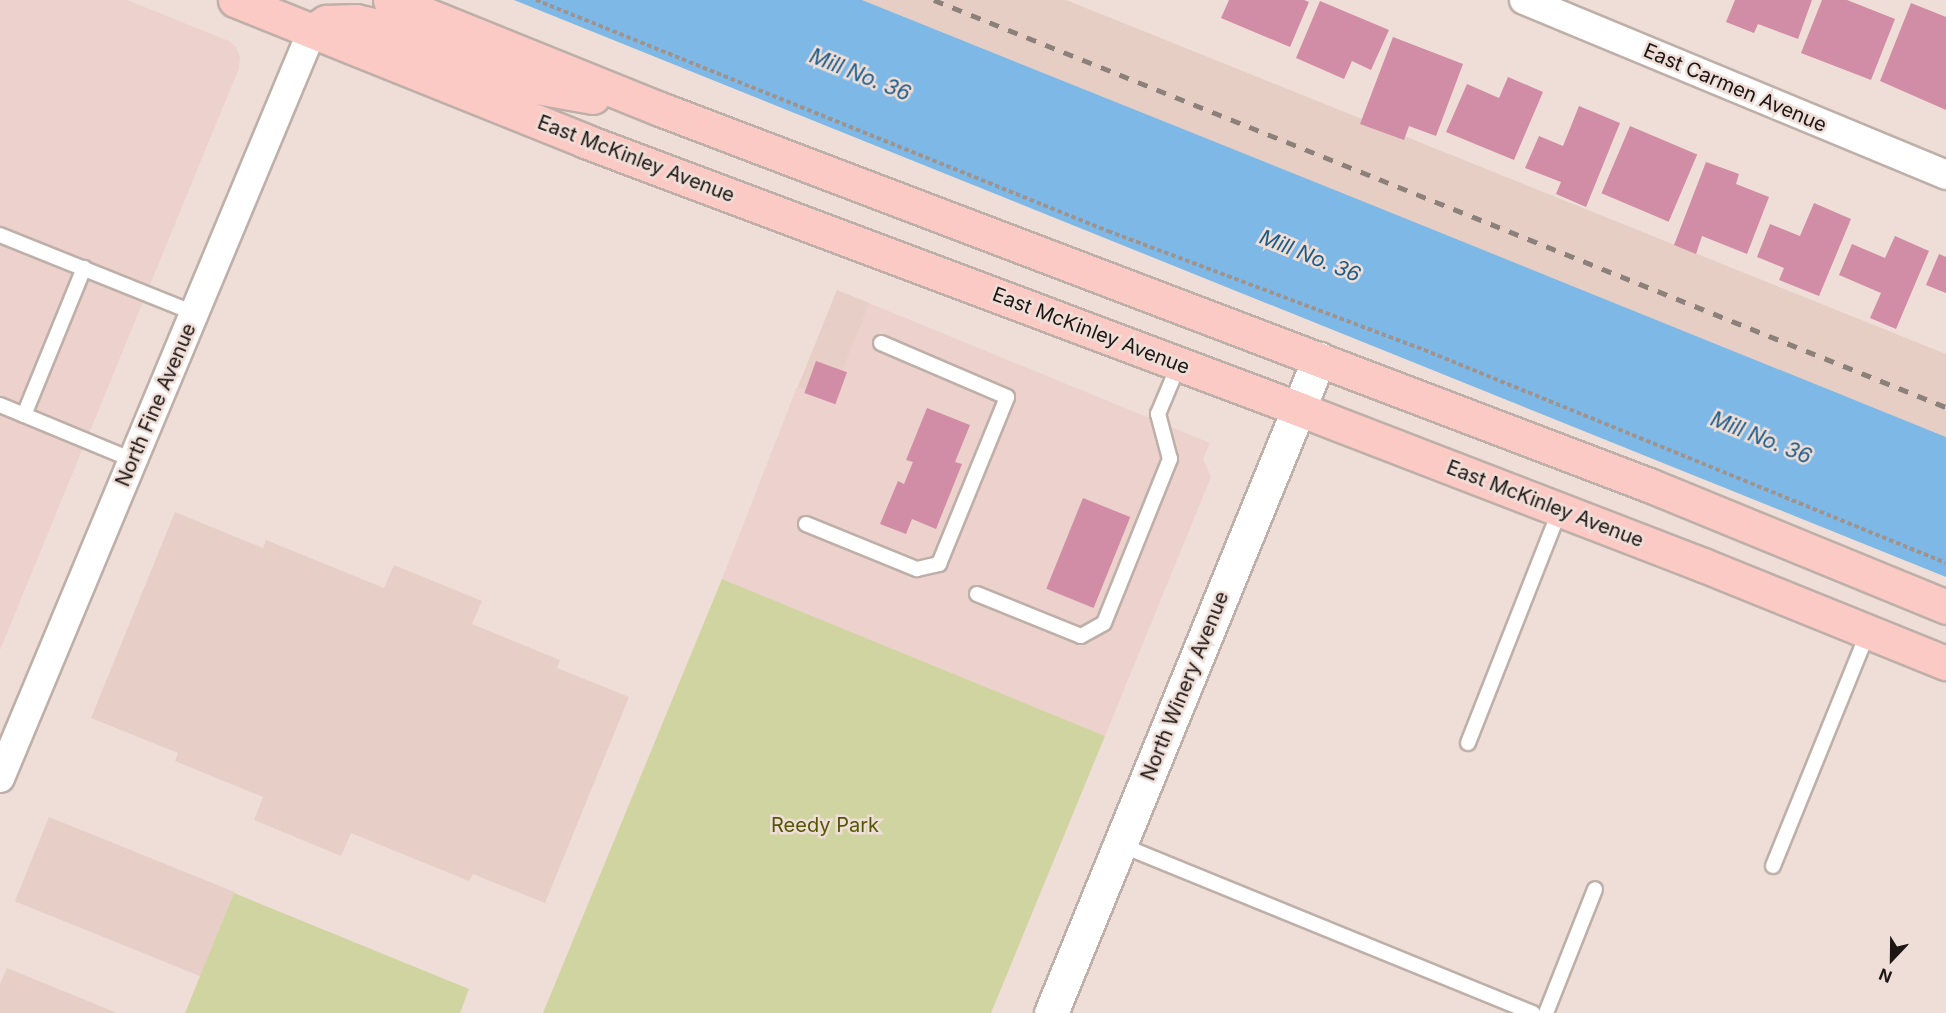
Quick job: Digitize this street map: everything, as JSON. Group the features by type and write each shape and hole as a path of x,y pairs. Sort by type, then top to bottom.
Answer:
{"main road":[{"name":"East McKinley Avenue","path":"235,0 585,141 1299,409 1946,663"},
{"path":"390,0 660,109 1649,485 1946,607"},
{"path":"312,31 326,22 356,21 374,25 520,84 660,109"}],"street":[{"name":"East Carmen Avenue","path":"1524,0 1946,175"},
{"name":"North Fine Avenue","path":"0,778 9,732 133,460 312,31"},
{"name":"North Winery Avenue","path":"1052,1013 1319,359"}],"lane":[{"path":"0,235 194,314"},
{"path":"24,415 84,268"},
{"path":"806,524 917,569 939,564 1007,397 881,343"},
{"path":"977,594 1081,636 1104,623 1170,459 1158,414 1179,364"},
{"path":"0,405 133,460"},
{"path":"1468,743 1560,510"},
{"path":"1773,866 1868,632"},
{"path":"1121,845 1533,1013"},
{"path":"1546,1013 1595,890"}],"path":[{"path":"536,0 1108,231 1417,347 1946,563"}],"shaded area":[{"path":"0,0 127,0 229,41 236,47 240,56 239,68 0,650"},
{"path":"862,0 1066,0 1946,354 1946,437"},
{"path":"837,290 869,303 830,400 798,387"},
{"path":"869,303 1210,443 1203,459 1211,477 1105,736 722,579 797,387 830,400"},
{"path":"175,512 263,548 266,540 384,588 394,565 482,601 472,624 560,660 557,668 629,697 545,903 473,874 469,881 351,833 341,856 254,820 263,797 175,761 178,753 91,718"},
{"path":"49,817 234,892 200,976 15,901"},
{"path":"7,968 117,1013 0,1013 0,984"}],"green space":[{"name":"Reedy Park","path":"722,579 1105,736 991,1013 543,1013"},
{"path":"234,893 469,989 460,1013 185,1013"}],"water":[{"name":"Mill No. 36","path":"514,0 862,0 1372,205 1946,437 1946,577"}],"building":[{"path":"1229,0 1304,0 1309,2 1290,47 1221,18"},
{"path":"1735,0 1812,0 1798,39 1758,24 1754,33 1726,22"},
{"path":"1822,0 1847,0 1895,19 1871,80 1801,53"},
{"path":"1320,1 1389,30 1371,70 1352,61 1344,79 1296,58"},
{"path":"1911,3 1946,17 1946,110 1880,81"},
{"path":"1393,37 1463,64 1436,136 1409,126 1404,140 1360,124"},
{"path":"1508,77 1543,92 1514,160 1446,132 1467,84 1499,98"},
{"path":"1579,106 1620,123 1586,207 1556,194 1561,182 1525,168 1539,136 1563,146"},
{"path":"1630,126 1697,155 1669,222 1601,193"},
{"path":"1706,162 1739,174 1736,184 1769,197 1747,254 1702,236 1696,254 1674,245"},
{"path":"1814,203 1851,219 1819,296 1779,280 1784,268 1757,257 1770,224 1800,236"},
{"path":"1895,236 1929,251 1896,329 1870,318 1881,293 1839,275 1852,244 1885,258"},
{"path":"1939,254 1946,257 1946,293 1926,285"},
{"path":"816,361 847,372 835,404 804,393"},
{"path":"927,408 970,425 955,462 962,464 936,529 912,519 906,534 880,524 898,481 904,484 913,462 906,460"},
{"path":"1083,498 1130,517 1094,608 1046,589"}],"railway":[{"path":"934,0 1946,407"}]}
